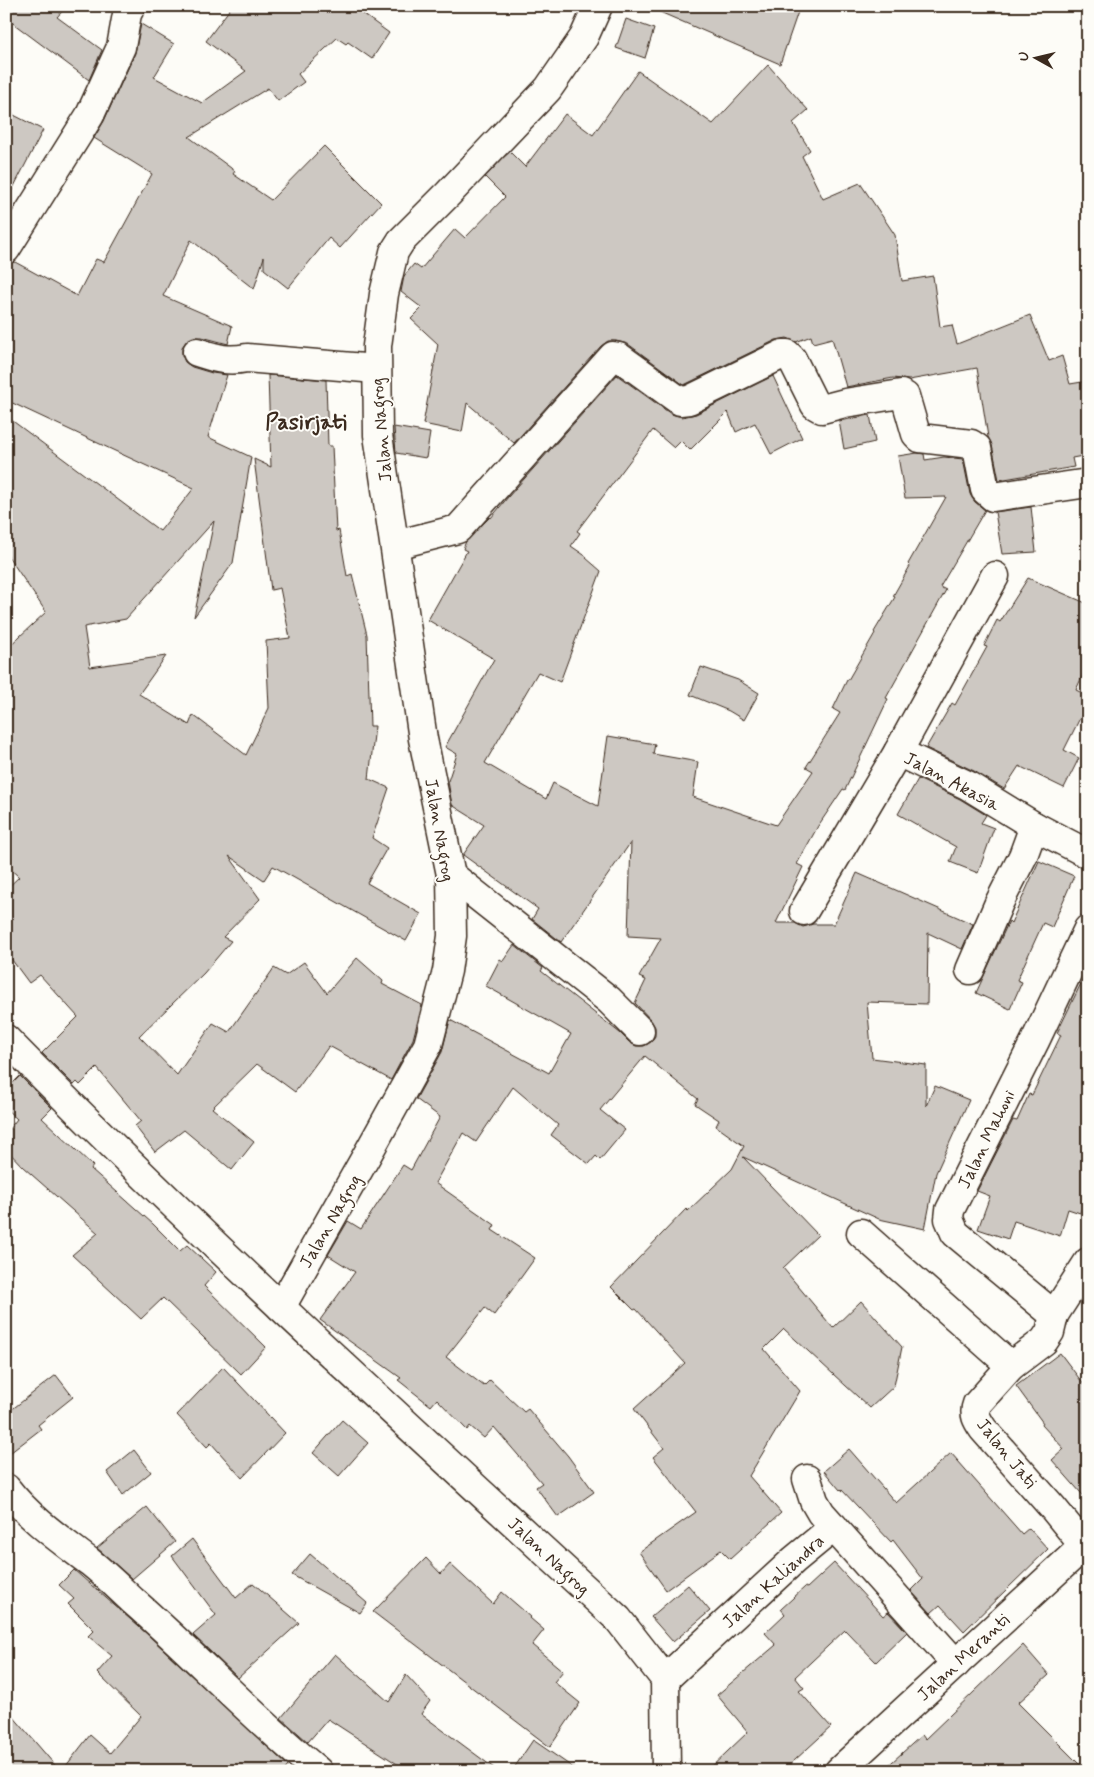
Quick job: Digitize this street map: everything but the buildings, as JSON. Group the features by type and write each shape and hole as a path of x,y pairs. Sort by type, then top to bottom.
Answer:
{"street":[{"name":"Jalan Nagrog","path":"598,6 584,36 548,90 398,244 394,252 384,294 377,346 378,435 423,740 451,875 452,936 447,971 428,1045 281,1307 618,1619 665,1679"},
{"path":"6,249 90,115 121,47 126,9"},
{"path":"197,352 220,360 247,358 376,369"},
{"path":"395,545 458,529 613,356 619,357 680,400 689,400 783,354 787,354 792,359 814,405 822,409 901,394 905,396 916,434 920,438 971,444 977,448 985,490 993,496 1088,483"},
{"path":"898,752 995,576"},
{"name":"Jalan Akasia","path":"804,911 898,752 966,785 1034,826 1088,854"},
{"path":"970,970 999,903 1024,856 1034,826"},
{"path":"451,875 609,1000 640,1031"},
{"name":"Jalan Mahoni","path":"1054,1315 955,1233 949,1218 950,1210 1035,1041 1088,929"},
{"path":"6,1039 80,1114 281,1307"},
{"path":"861,1233 1011,1366"},
{"name":"Jalan Jati","path":"1086,1544 994,1443 975,1417 974,1412 977,1404 1011,1366 1044,1341 1050,1332 1054,1315 1088,1262"},
{"path":"807,1480 814,1501 821,1513 834,1527"},
{"path":"6,1488 23,1509 93,1565 289,1747 318,1771"},
{"name":"Jalan Kaliandra","path":"665,1679 794,1560 834,1527 956,1664"},
{"name":"Jalan Meranti","path":"839,1771 1086,1544"},
{"path":"665,1679 666,1771"}],"district":[{"name":"Pasirjati","path":"306,421"}]}
